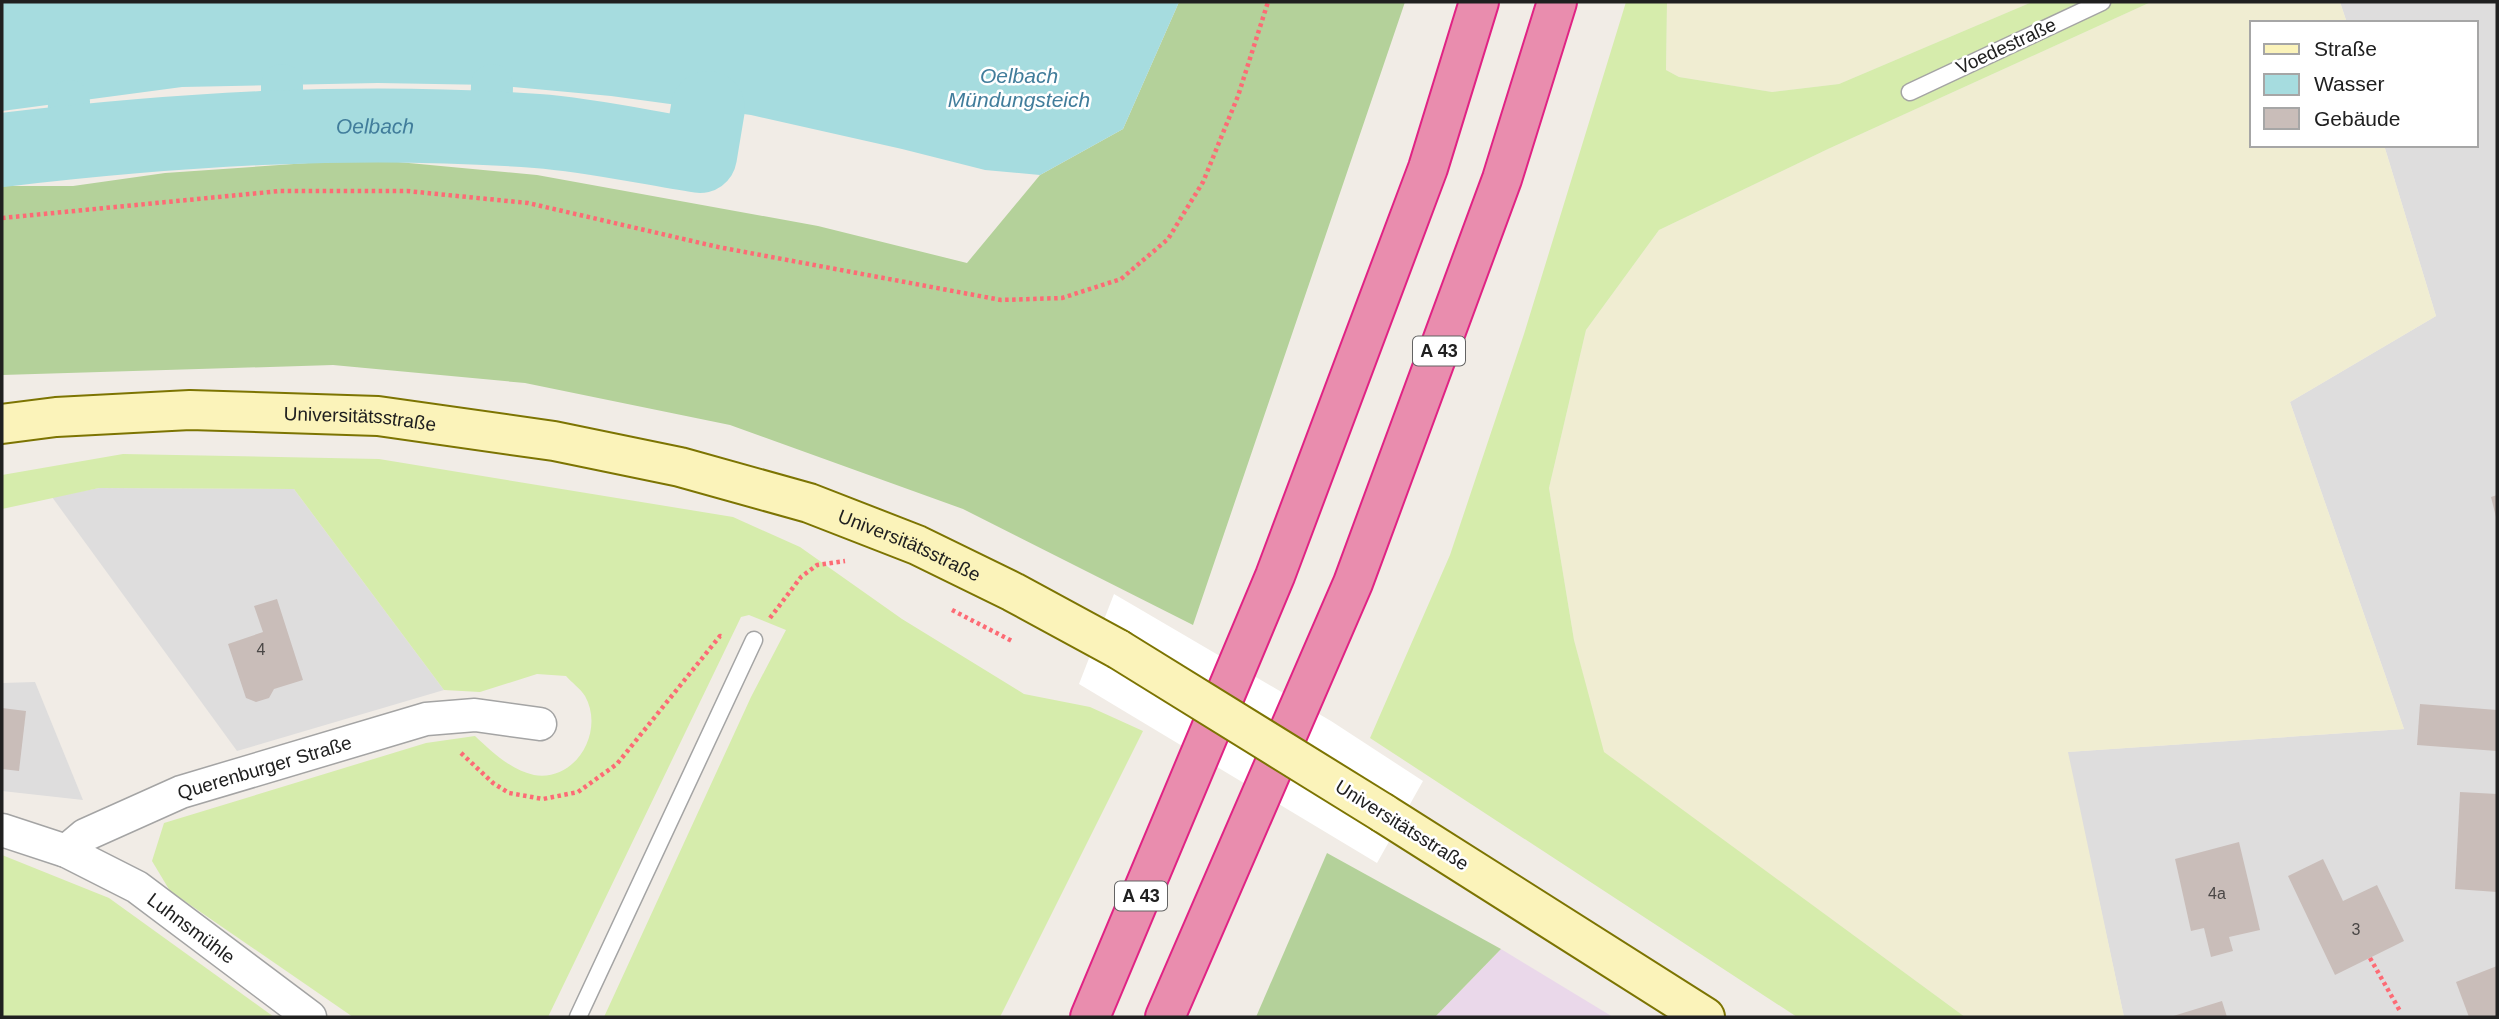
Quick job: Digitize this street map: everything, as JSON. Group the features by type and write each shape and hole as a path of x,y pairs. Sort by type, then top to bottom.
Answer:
{"highway":[{"name":"A 43","path":"1090,1017 1275,576 1428,167 1479,2"},
{"name":"A 43","path":"1165,1017 1353,583 1502,179 1557,2"}],"street":[{"name":"Universitätsstraße","path":"2,424 56,417 190,410 378,416 554,441 680,467 808,503 917,545 1013,592 1118,649 1705,1017"},
{"name":"Querenburger Straße","path":"66,851 85,835 181,792 426,719 475,715 540,724"},
{"path":"2,830 66,851"},
{"name":"Luhnsmühle","path":"66,851 136,887 310,1017"}],"lane":[{"name":"Voedestraße","path":"1910,92 2102,2"},
{"path":"578,1017 754,640"}],"path":[{"path":"2,218 280,191 407,191 528,203 718,247 1001,300 1062,298 1121,279 1168,239 1203,182 1238,96 1268,2"},
{"path":"426,719 493,783 509,793 543,799 578,792 617,764 720,636 754,640 801,577 817,565 844,561 856,565"},
{"path":"943,606 1017,643"},
{"path":"2370,958 2400,1011"}],"shaded area":[{"path":"1667,2 2032,2 1839,84 1772,92 1679,77 1666,70"},
{"path":"2151,2 2340,2 2346,21 2250,21 2250,147 2385,147 2436,316 2290,402 2404,729 2068,752 2124,1017 1965,1017 1603,752 1574,640 1549,488 1586,330 1659,230 1828,149"},
{"path":"2340,2 2497,2 2497,1017 2124,1017 2067,752 2404,729 2290,402 2436,316 2385,147 2478,147 2478,21 2346,21"},
{"path":"99,488 294,489 444,690 237,751 52,497"},
{"path":"35,682 83,800 2,791 2,683"},
{"path":"1501,949 1613,1017 1435,1017"}],"green space":[{"path":"1179,2 1405,2 1193,625 963,509 730,425 525,383 333,365 2,375 2,186 73,186 165,173 366,159 537,175 818,226 967,263 1040,175 1123,129"},
{"path":"1626,2 1667,2 1666,70 1679,77 1772,92 1839,84 2032,2 2151,2 1828,149 1659,230 1586,330 1549,488 1574,640 1604,752 1965,1017 1797,1017 1370,738 1450,555 1524,334"},
{"path":"123,454 379,459 733,517 800,547 902,619 1024,694 1090,707 1143,731 1000,1017 604,1017 751,697 786,630 749,615 741,617 548,1017 353,1017 170,891 152,861 164,823 426,743 475,736 517,769 534,775 549,775 562,771 574,762 589,738 590,710 585,696 566,676 537,674 480,692 444,690 294,489 99,488 2,509 2,475"},
{"path":"1327,853 1501,949 1435,1017 1256,1017"},
{"path":"2,855 109,898 274,1017 2,1017"}],"water":[{"name":"Oelbach Mündungsteich","path":"2,2 1179,2 1123,129 1040,175 985,170 751,115 611,96 492,85 378,83 182,87 2,111"}],"pier":[{"path":"1114,594 1331,721 1423,781 1377,863 1079,684"}],"building":[{"path":"2497,495 2497,517 2496,517 2491,497"},
{"path":"277,599 303,680 274,689 269,698 256,702 246,698 228,644 263,632 254,606"},
{"path":"2420,704 2497,710 2497,751 2417,745"},
{"path":"2,708 26,711 19,771 2,769"},
{"path":"2460,792 2497,794 2497,892 2455,889"},
{"path":"2239,842 2260,930 2229,937 2233,951 2211,957 2204,928 2191,931 2175,859"},
{"path":"2323,859 2343,901 2377,885 2404,941 2335,975 2288,876"},
{"path":"2497,966 2497,1017 2469,1017 2456,982"},
{"path":"2222,1001 2227,1017 2170,1017"}],"waterway":[{"path":"282,85 282,127"},
{"path":"491,129 492,85"},
{"path":"68,142 69,101"},
{"name":"Oelbach","path":"2,150 202,131 403,126 558,133 700,156 708,108"}]}
